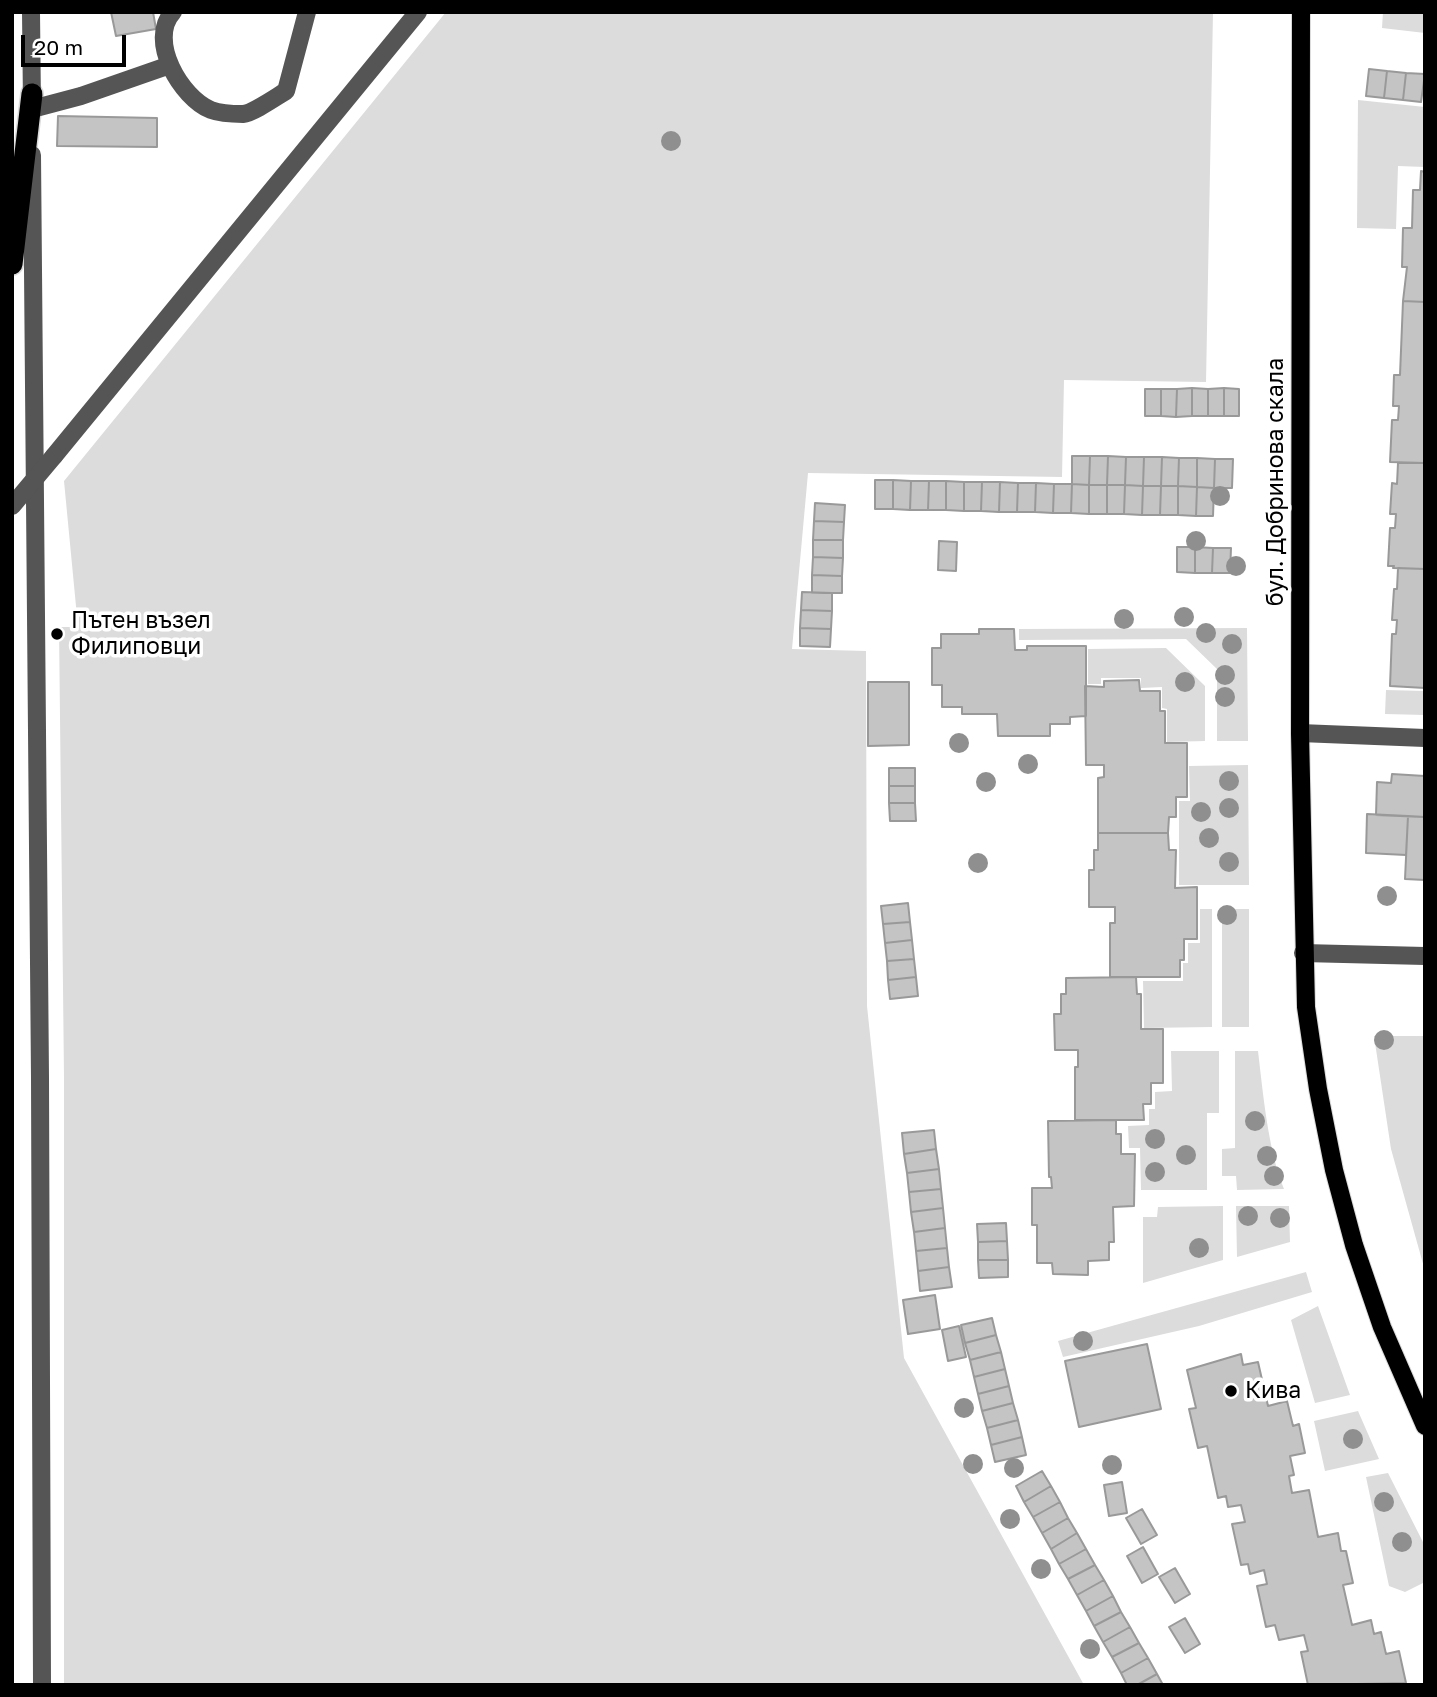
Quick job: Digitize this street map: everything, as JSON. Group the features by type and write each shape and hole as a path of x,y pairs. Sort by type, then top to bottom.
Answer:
{"highway":[{"path":"12,264 32,101"}],"main road":[{"name":"бул. Добринова скала","path":"1301,12 1300,733 1306,1007 1334,1170 1354,1245 1382,1326 1425,1426"}],"street":[{"path":"31,12 42,1685"},
{"path":"173,12 166,20 163,47 173,73 192,95 211,110 246,114 286,91 307,12"},
{"path":"12,506 418,12"},
{"path":"32,101 81,96 170,65"},
{"path":"1300,733 1425,738"},
{"path":"1303,953 1425,956"}],"shaded area":[{"path":"446,12 1213,12 1206,382 1064,380 1062,477 808,473 792,649 866,651 867,1006 904,1358 1084,1685 64,1685 64,1077 59,627 78,627 64,481"},
{"path":"1383,12 1425,12 1425,33 1382,28"},
{"path":"1358,100 1425,107 1425,167 1398,166 1396,229 1357,228"},
{"path":"1247,628 1248,741 1217,741 1217,669 1186,639 1019,640 1019,629"},
{"path":"1166,648 1205,686 1205,741 1167,742 1167,709 1162,708 1162,687 1141,688 1141,678 1101,678 1101,684 1088,684 1088,649"},
{"path":"1386,690 1425,691 1425,715 1385,714"},
{"path":"1248,765 1249,885 1179,885 1179,801 1190,801 1189,766"},
{"path":"1200,909 1212,909 1212,1027 1144,1028 1143,981 1183,981 1183,963 1188,963 1188,943 1200,943"},
{"path":"1222,909 1249,909 1249,1027 1222,1027"},
{"path":"1374,1036 1425,1036 1425,1271 1391,1149"},
{"path":"1171,1051 1219,1051 1219,1113 1207,1113 1207,1190 1141,1190 1140,1148 1129,1148 1128,1126 1149,1125 1149,1109 1155,1109 1155,1092 1172,1091"},
{"path":"1235,1051 1258,1051 1270,1139 1284,1189 1237,1190 1236,1176 1222,1176 1222,1149 1235,1148"},
{"path":"1223,1206 1223,1260 1143,1283 1143,1217 1157,1217 1158,1207"},
{"path":"1236,1206 1289,1206 1290,1242 1237,1257"},
{"path":"1306,1272 1312,1292 1199,1326 1063,1357 1058,1341"},
{"path":"1318,1306 1350,1395 1315,1403 1291,1320"},
{"path":"1358,1411 1379,1459 1325,1471 1314,1421"},
{"path":"1388,1473 1425,1546 1425,1582 1405,1592 1389,1586 1366,1477"}],"building":[{"path":"111,12 153,12 156,29 116,36"},
{"path":"1369,69 1387,71 1384,98 1366,96"},
{"path":"1387,71 1406,73 1403,100 1384,98"},
{"path":"1406,73 1425,74 1421,102 1403,100"},
{"path":"58,116 157,118 157,147 57,146"},
{"path":"1421,171 1425,172 1425,302 1403,301 1407,267 1402,267 1403,228 1412,228 1413,190 1420,190"},
{"path":"1403,301 1425,302 1425,463 1390,462 1392,420 1398,420 1399,406 1393,406 1394,375 1400,375"},
{"path":"1192,388 1208,389 1208,416 1192,416"},
{"path":"1192,388 1192,416 1176,417 1177,389"},
{"path":"1224,388 1239,389 1239,416 1224,416"},
{"path":"1224,388 1224,416 1208,416 1208,389"},
{"path":"1145,389 1161,389 1161,416 1145,416"},
{"path":"1161,389 1177,389 1176,417 1161,416"},
{"path":"1072,456 1090,456 1089,485 1072,484"},
{"path":"1090,456 1108,456 1107,485 1089,485"},
{"path":"1108,456 1126,457 1125,485 1107,485"},
{"path":"1126,457 1144,457 1143,486 1125,485"},
{"path":"1144,457 1162,457 1161,486 1143,486"},
{"path":"1162,457 1179,458 1178,486 1161,486"},
{"path":"1179,458 1197,458 1197,487 1178,486"},
{"path":"1197,458 1215,459 1214,488 1197,487"},
{"path":"1215,459 1233,459 1232,488 1214,488"},
{"path":"1398,463 1425,463 1425,569 1388,566 1390,528 1395,528 1396,514 1390,514 1392,483 1397,484"},
{"path":"875,480 893,480 893,509 875,509"},
{"path":"893,480 911,481 910,510 893,509"},
{"path":"911,481 929,481 928,510 910,510"},
{"path":"929,481 946,481 946,510 928,510"},
{"path":"946,481 964,482 964,511 946,510"},
{"path":"964,482 982,482 981,511 964,511"},
{"path":"982,482 1000,482 999,512 981,511"},
{"path":"1000,482 1018,483 1017,512 999,512"},
{"path":"1018,483 1036,483 1035,512 1017,512"},
{"path":"1036,483 1054,484 1053,513 1035,512"},
{"path":"1054,484 1072,484 1071,513 1053,513"},
{"path":"1072,484 1089,485 1089,514 1071,513"},
{"path":"1089,485 1107,485 1107,514 1089,514"},
{"path":"1107,485 1125,485 1124,514 1107,514"},
{"path":"1125,485 1143,486 1142,515 1124,514"},
{"path":"1143,486 1161,486 1160,515 1142,515"},
{"path":"1161,486 1178,486 1178,515 1160,515"},
{"path":"1178,486 1197,487 1196,516 1178,515"},
{"path":"1197,487 1214,488 1213,516 1196,516"},
{"path":"815,503 845,505 844,522 814,521"},
{"path":"814,521 844,522 843,540 813,540"},
{"path":"813,540 843,540 843,558 813,557"},
{"path":"939,541 957,542 956,571 938,570"},
{"path":"1177,547 1195,547 1195,573 1177,572"},
{"path":"1195,547 1213,548 1212,573 1195,573"},
{"path":"1213,548 1231,548 1230,573 1212,573"},
{"path":"813,557 843,558 842,576 812,575"},
{"path":"1398,568 1425,569 1425,688 1390,686 1392,634 1396,634 1397,620 1392,620 1394,589 1397,589"},
{"path":"812,575 842,576 842,593 812,593"},
{"path":"802,592 832,593 832,611 801,610"},
{"path":"801,610 832,611 831,629 800,628"},
{"path":"800,628 831,629 830,647 800,646"},
{"path":"979,629 1014,629 1015,650 1027,650 1027,646 1086,646 1086,716 1070,717 1070,724 1050,724 1050,736 998,736 997,714 962,714 962,707 942,707 942,685 932,685 932,648 941,648 941,634 979,634"},
{"path":"1139,680 1140,691 1160,691 1160,711 1165,711 1165,743 1187,743 1187,797 1176,797 1176,817 1169,817 1168,833 1098,833 1098,778 1104,777 1104,765 1086,765 1085,686 1104,687 1104,681"},
{"path":"868,682 909,682 909,745 868,746"},
{"path":"889,768 915,768 915,786 889,786"},
{"path":"1392,774 1425,776 1424,817 1376,815 1377,782 1391,783"},
{"path":"889,786 915,786 915,803 889,803"},
{"path":"889,803 915,803 916,821 890,821"},
{"path":"1367,814 1408,816 1406,855 1366,853"},
{"path":"1408,816 1425,817 1425,880 1405,879"},
{"path":"1098,833 1168,833 1169,850 1176,850 1175,888 1197,887 1197,939 1184,939 1184,960 1180,960 1180,977 1110,977 1110,923 1115,923 1115,907 1089,907 1089,870 1094,870 1094,850 1098,850"},
{"path":"908,903 910,922 883,924 881,906"},
{"path":"910,922 912,940 885,943 883,924"},
{"path":"912,940 914,959 887,961 885,943"},
{"path":"914,959 916,977 888,980 887,961"},
{"path":"916,977 918,996 890,999 888,980"},
{"path":"1136,977 1137,994 1141,994 1141,1029 1163,1029 1163,1083 1151,1083 1151,1104 1143,1104 1144,1120 1075,1120 1075,1067 1078,1067 1078,1050 1055,1050 1054,1014 1061,1014 1061,994 1066,994 1066,978"},
{"path":"1116,1120 1116,1134 1121,1134 1121,1154 1135,1154 1134,1206 1113,1207 1114,1242 1109,1242 1109,1260 1088,1261 1088,1275 1053,1274 1052,1263 1037,1263 1037,1225 1032,1225 1032,1188 1052,1188 1049,1177 1048,1121"},
{"path":"934,1130 936,1149 904,1154 902,1133"},
{"path":"936,1149 939,1169 907,1173 904,1154"},
{"path":"939,1169 941,1189 909,1192 907,1173"},
{"path":"941,1189 943,1208 911,1212 909,1192"},
{"path":"943,1208 945,1228 914,1232 911,1212"},
{"path":"1006,1223 1007,1241 978,1242 977,1224"},
{"path":"945,1228 947,1248 916,1251 914,1232"},
{"path":"1007,1241 1008,1260 978,1260 978,1242"},
{"path":"947,1248 949,1267 918,1271 916,1251"},
{"path":"978,1260 1008,1260 1008,1277 979,1278"},
{"path":"949,1267 952,1287 920,1291 918,1271"},
{"path":"935,1295 940,1329 908,1334 903,1300"},
{"path":"992,1318 996,1335 965,1343 961,1325"},
{"path":"959,1326 966,1357 948,1361 942,1330"},
{"path":"996,1335 1001,1352 970,1360 965,1343"},
{"path":"1147,1344 1161,1409 1079,1427 1065,1361"},
{"path":"1001,1352 1005,1369 974,1377 970,1360"},
{"path":"1241,1354 1243,1365 1258,1362 1268,1406 1287,1401 1293,1426 1299,1424 1305,1453 1290,1456 1294,1475 1289,1476 1292,1493 1309,1490 1318,1537 1338,1533 1341,1551 1346,1551 1353,1583 1343,1585 1352,1625 1371,1620 1374,1634 1381,1632 1386,1654 1399,1651 1406,1683 1308,1685 1301,1652 1308,1651 1304,1635 1279,1640 1275,1625 1266,1627 1257,1586 1267,1584 1264,1570 1250,1574 1248,1564 1241,1565 1232,1524 1245,1522 1241,1505 1228,1507 1226,1496 1218,1498 1207,1446 1198,1448 1189,1409 1196,1408 1187,1370"},
{"path":"1005,1369 1009,1386 978,1394 974,1377"},
{"path":"1009,1386 1013,1403 982,1411 978,1394"},
{"path":"1013,1403 1018,1420 987,1428 982,1411"},
{"path":"1018,1420 1022,1437 991,1445 987,1428"},
{"path":"1022,1437 1026,1455 995,1462 991,1445"},
{"path":"1042,1471 1051,1486 1024,1502 1016,1486"},
{"path":"1122,1482 1127,1513 1109,1516 1104,1485"},
{"path":"1051,1486 1060,1502 1033,1517 1024,1502"},
{"path":"1060,1502 1068,1518 1042,1533 1033,1517"},
{"path":"1142,1509 1157,1535 1141,1544 1126,1518"},
{"path":"1068,1518 1077,1533 1051,1549 1042,1533"},
{"path":"1077,1533 1086,1549 1059,1564 1051,1549"},
{"path":"1143,1547 1158,1574 1142,1583 1127,1556"},
{"path":"1086,1549 1095,1565 1068,1579 1059,1564"},
{"path":"1095,1565 1104,1580 1077,1595 1068,1579"},
{"path":"1175,1568 1190,1594 1175,1603 1159,1577"},
{"path":"1104,1580 1113,1596 1086,1611 1077,1595"},
{"path":"1113,1596 1121,1612 1094,1626 1086,1611"},
{"path":"1121,1612 1130,1627 1103,1642 1094,1626"},
{"path":"1185,1618 1200,1644 1185,1653 1169,1627"},
{"path":"1130,1627 1139,1643 1112,1657 1103,1642"},
{"path":"1139,1643 1148,1658 1121,1673 1112,1657"},
{"path":"1148,1658 1157,1674 1137,1685 1127,1685 1121,1673"},
{"path":"1157,1674 1163,1685 1137,1685"}],"place":[{"name":"Пътен възел Филиповци","path":"57,634"},
{"name":"Кива","path":"1231,1391"}]}
